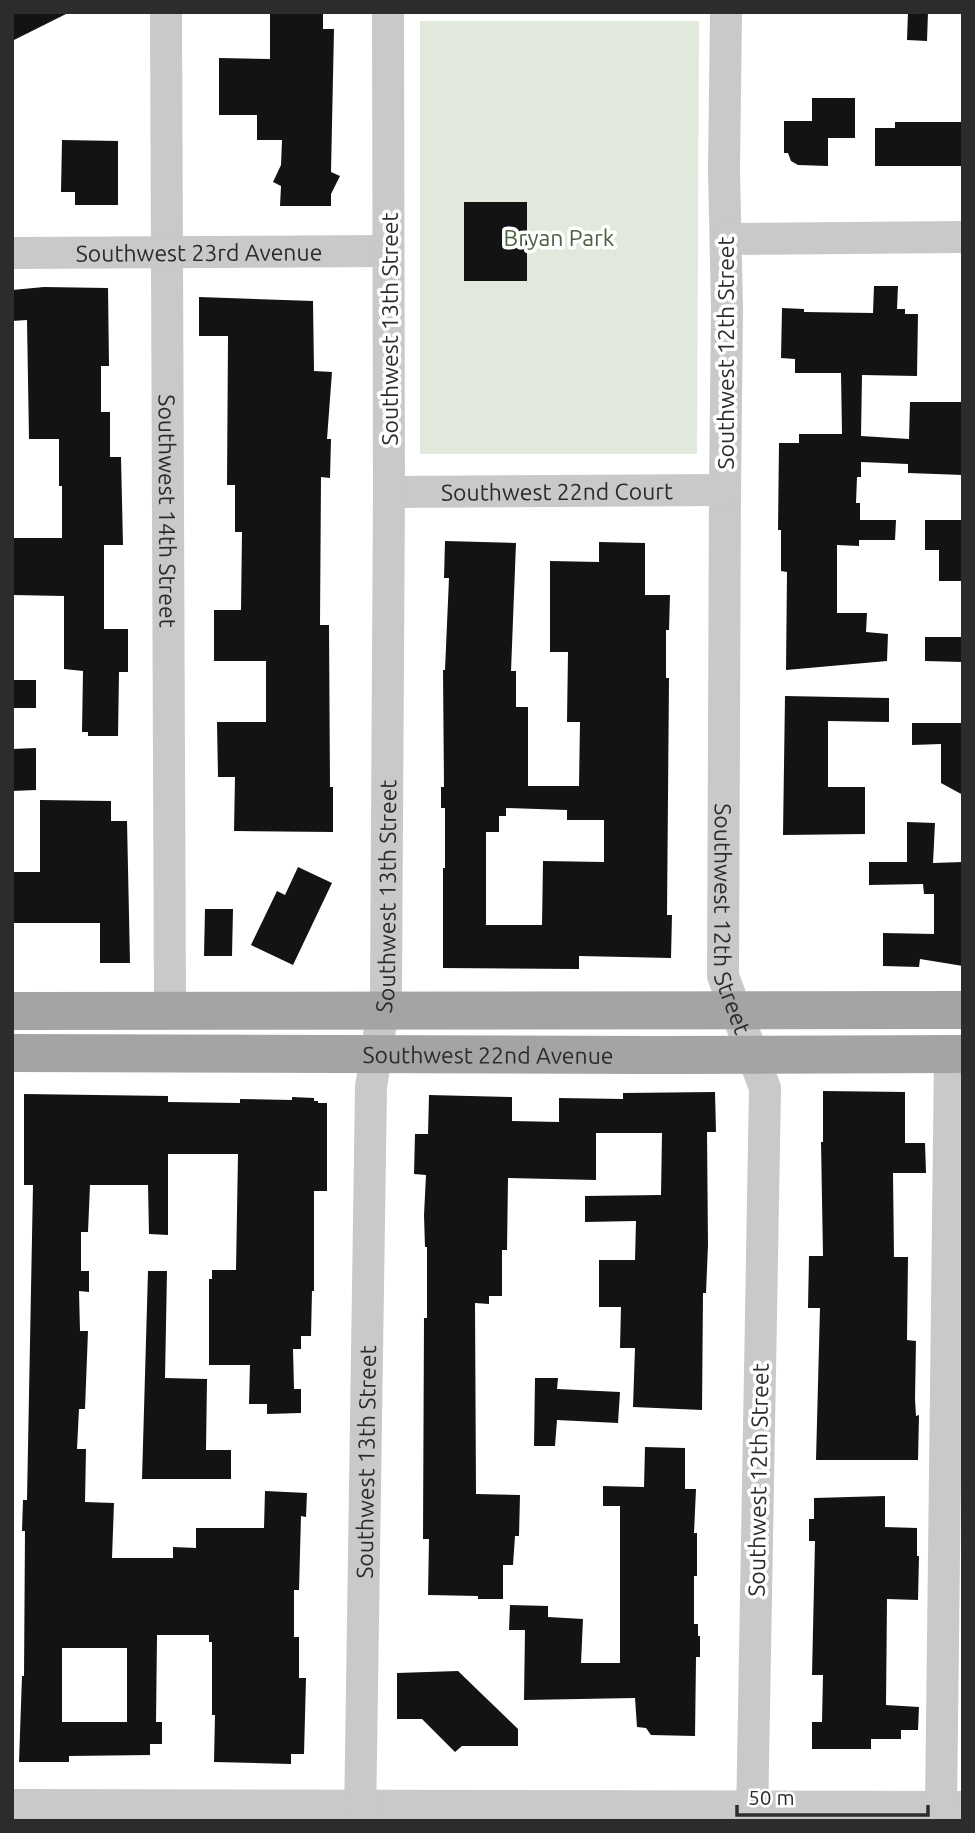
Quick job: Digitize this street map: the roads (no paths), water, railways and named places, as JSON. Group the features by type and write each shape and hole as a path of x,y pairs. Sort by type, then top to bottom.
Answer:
{"main road":[{"name":"Southwest 22nd Avenue","path":"12,1011 963,1010"},
{"name":"Southwest 22nd Avenue","path":"12,1053 956,1054"}],"street":[{"name":"Southwest 14th Street","path":"166,12 170,1010"},
{"name":"Southwest 13th Street","path":"360,1814 371,1087 386,990 388,12"},
{"name":"Southwest 12th Street","path":"726,12 723,976 765,1088 752,1813"},
{"path":"726,239 963,237"},
{"name":"Southwest 23rd Avenue","path":"12,253 388,251"},
{"name":"Southwest 22nd Court","path":"389,492 724,490"},
{"path":"12,1805 360,1814 752,1813 952,1807 956,1054"}],"park label":[{"name":"Bryan Park","path":"559,237"}]}
